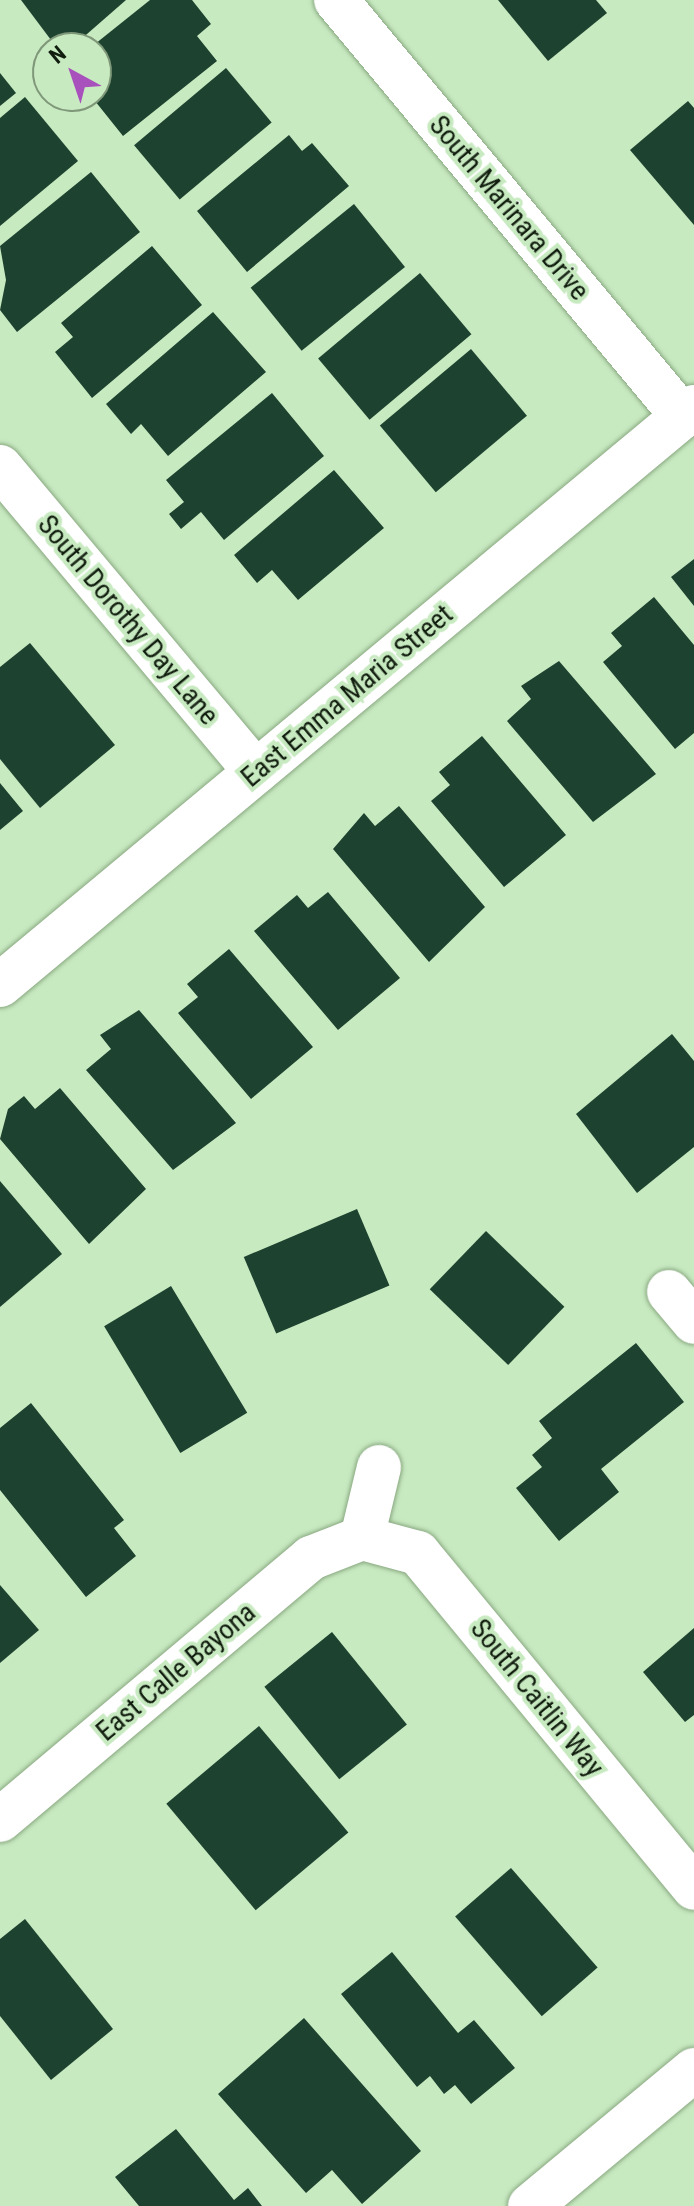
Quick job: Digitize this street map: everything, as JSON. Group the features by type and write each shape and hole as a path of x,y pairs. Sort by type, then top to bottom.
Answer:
{"street":[{"name":"South Marinara Drive","path":"336,0 688,412"},
{"name":"East Emma Maria Street","path":"0,985 688,412"},
{"name":"South Dorothy Day Lane","path":"0,467 256,772"},
{"path":"362,1538 379,1467"},
{"name":"East Calle Bayona","path":"0,1820 311,1558 362,1538"},
{"name":"South Caitlin Way","path":"362,1538 418,1553 694,1888"},
{"path":"530,2206 694,2070"}],"building":[{"path":"21,0 126,0 89,32 45,32"},
{"path":"150,0 192,0 211,24 197,36 217,61 123,136 104,112 112,112 110,32"},
{"path":"498,0 596,0 607,13 548,61"},
{"path":"226,68 272,122 180,200 134,145"},
{"path":"0,73 16,93 0,106"},
{"path":"25,97 32,105 32,112 37,112 78,161 0,226 0,118"},
{"path":"688,101 694,108 694,225 630,150"},
{"path":"289,135 302,151 312,143 349,186 247,272 197,211"},
{"path":"91,172 140,232 17,332 0,310 6,280 0,246"},
{"path":"354,204 405,267 302,351 251,288"},
{"path":"152,246 202,305 92,398 55,352 73,337 61,323"},
{"path":"420,273 471,334 370,420 318,358"},
{"path":"213,312 266,372 168,456 141,424 131,434 106,404"},
{"path":"471,349 527,416 436,492 380,425"},
{"path":"272,393 324,456 224,540 201,512 181,529 169,514 184,502 166,480"},
{"path":"334,470 384,528 298,600 272,570 257,583 234,555"},
{"path":"694,559 694,606 671,577"},
{"path":"654,597 694,645 694,733 675,749 603,662 622,646 611,633"},
{"path":"30,643 115,745 40,808 0,759 0,667"},
{"path":"559,661 656,774 593,822 507,721 531,699 521,686"},
{"path":"482,736 566,835 504,887 431,801 450,785 439,772"},
{"path":"0,783 23,811 0,830"},
{"path":"399,806 485,907 429,962 333,849 364,813 375,826"},
{"path":"328,892 400,978 338,1030 254,931 297,895 308,908"},
{"path":"229,949 313,1047 251,1099 178,1013 198,997 187,984"},
{"path":"139,1010 236,1123 173,1170 86,1070 111,1049 100,1035"},
{"path":"672,1034 694,1061 694,1147 637,1193 576,1114"},
{"path":"60,1088 146,1189 89,1244 0,1139 8,1109 24,1096 35,1109"},
{"path":"0,1181 62,1254 0,1307"},
{"path":"357,1209 389,1285 276,1333 244,1257"},
{"path":"486,1231 564,1307 508,1365 430,1289"},
{"path":"171,1286 247,1413 180,1453 104,1326"},
{"path":"636,1343 684,1402 601,1469 619,1492 559,1541 516,1488 542,1467 532,1455 552,1438 539,1421"},
{"path":"31,1403 124,1520 114,1528 136,1556 86,1597 0,1490 0,1428"},
{"path":"0,1585 39,1630 0,1663"},
{"path":"694,1628 694,1715 685,1722 643,1672"},
{"path":"332,1632 407,1724 339,1779 264,1687"},
{"path":"259,1726 348,1832 256,1910 166,1804"},
{"path":"511,1868 598,1968 542,2016 455,1917"},
{"path":"25,1919 113,2029 51,2080 0,2016 0,1939"},
{"path":"392,1952 458,2033 474,2020 515,2068 471,2104 455,2085 444,2094 430,2076 417,2087 341,1994"},
{"path":"304,2018 421,2151 362,2204 332,2170 306,2193 218,2094"},
{"path":"176,2129 234,2200 248,2188 262,2206 139,2206 115,2177"}]}
